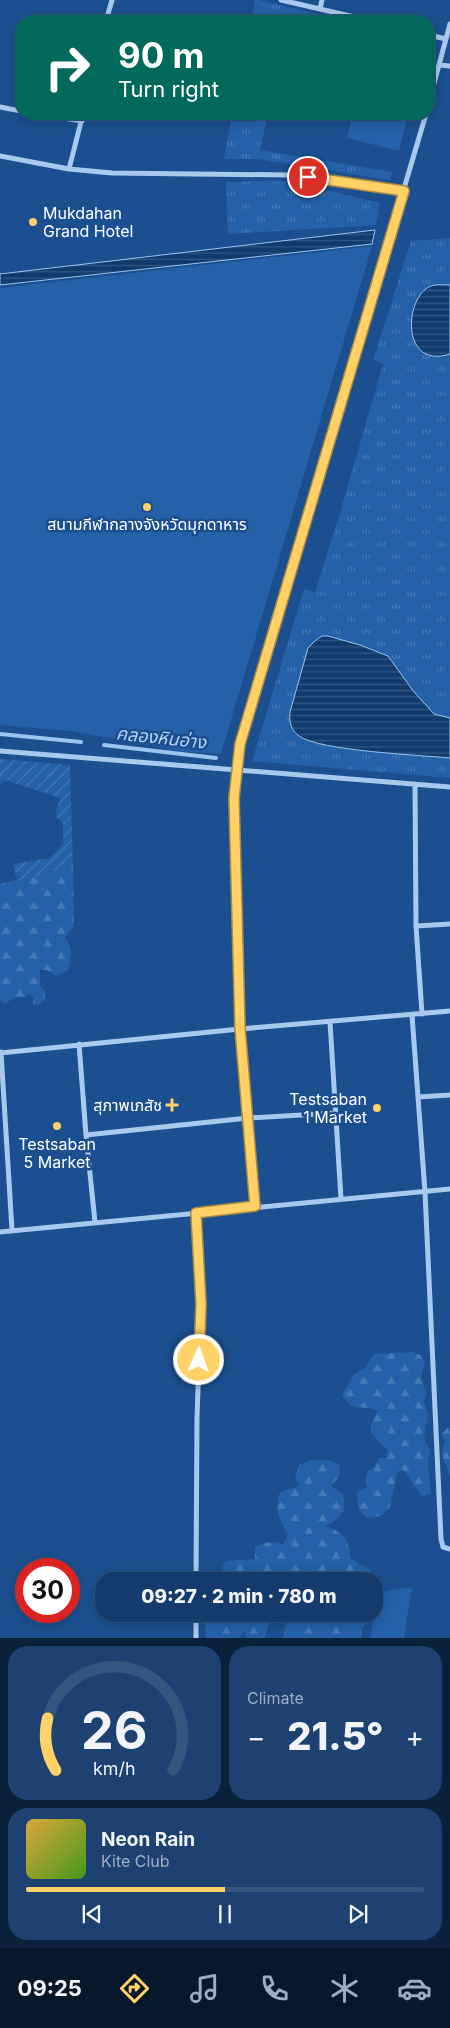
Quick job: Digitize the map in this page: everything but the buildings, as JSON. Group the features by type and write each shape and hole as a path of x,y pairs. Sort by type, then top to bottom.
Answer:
{"street":[{"path":"108,15 112,0"},
{"path":"281,0 346,15"},
{"path":"320,9 322,0"},
{"path":"435,80 450,24"},
{"path":"435,36 446,38"},
{"path":"439,65 450,66"},
{"path":"0,107 15,110"},
{"path":"70,169 82,121 76,120"},
{"path":"255,1206 240,1028 234,798 240,744 424,120"},
{"path":"0,156 70,169 112,173 289,175 404,191"},
{"path":"0,751 450,787"},
{"path":"416,784 416,926 422,1014"},
{"path":"416,926 450,924"},
{"path":"12,1230 1,1053 240,1028 450,1011"},
{"path":"412,1015 425,1192 441,1539 443,1547 450,1549"},
{"path":"330,1022 341,1200"},
{"path":"79,1044 95,1222"},
{"path":"418,1097 450,1095"},
{"path":"86,1135 248,1118 336,1113"},
{"path":"0,1232 255,1206 450,1190"},
{"path":"196,1213 201,1304 196,1572"},
{"path":"196,1622 196,1638"}],"green space":[{"path":"255,0 259,0 321,15 252,15"},
{"path":"231,120 267,120 260,150 392,172 390,180 258,159 224,159"},
{"path":"352,120 407,120 399,151 347,138"},
{"path":"289,181 380,203 376,225 228,234 226,182"},
{"path":"450,238 450,778 252,761 304,589 315,592 339,516 383,364 373,360 411,241"},
{"name":"สนามกีฬากลางจังหวัดมุกดาหาร","path":"372,246 221,754 187,752 70,731 0,725 0,288"},
{"path":"0,759 70,765 73,866 0,886 0,884 17,880 13,864 50,858 63,844 63,824 55,815 60,798 5,780 0,785"},
{"path":"73,866 74,927 65,937 71,953 68,970 57,976 47,970 40,970 40,986 45,991 45,1000 39,1005 33,1004 33,997 29,993 25,998 17,997 5,1003 0,1001 0,886"},
{"path":"413,1352 420,1355 425,1362 421,1379 427,1394 424,1401 428,1415 424,1437 430,1452 428,1464 431,1493 422,1496 403,1470 397,1472 390,1507 381,1516 368,1518 358,1507 357,1492 367,1487 368,1471 375,1466 379,1458 386,1458 387,1450 371,1433 371,1424 378,1411 354,1406 346,1401 342,1395 354,1374 364,1369 374,1354"},
{"path":"447,1428 450,1428 450,1476 442,1455 445,1442 442,1434"},
{"path":"311,1460 328,1460 339,1464 340,1475 331,1486 343,1494 344,1506 342,1514 326,1526 345,1538 351,1559 371,1570 371,1572 220,1572 223,1571 223,1565 226,1561 255,1559 255,1547 258,1545 269,1542 283,1544 288,1535 278,1514 278,1499 280,1492 299,1486 295,1477 299,1465"},
{"path":"412,1587 404,1638 370,1638 373,1622 383,1622 383,1591"},
{"path":"205,1622 269,1622 265,1638 246,1638 244,1632 238,1638 206,1638"},
{"path":"286,1622 368,1622 361,1629 362,1638 283,1638"}],"shaded area":[{"path":"375,230 372,244 0,285 0,274"},
{"path":"433,285 450,285 450,354 433,356 422,351 415,342 412,316 422,292"},
{"path":"322,636 360,645 388,656 414,692 434,714 450,718 450,758 348,749 310,741 296,734 291,726 290,712 308,648"}],"waterway":[{"name":"คลองหินอ่าง","path":"0,734 81,742"},
{"name":"คลองหินอ่าง","path":"104,745 216,758"}],"place":[{"name":"Mukdahan Grand Hotel","path":"33,222"},
{"name":"สนามกีฬากลางจังหวัดมุกดาหาร","path":"147,507"},
{"name":"สุภาพเภสัช","path":"172,1105"},
{"name":"Testsaban 1 Market","path":"377,1108"},
{"name":"Testsaban 5 Market","path":"57,1126"}],"route":[{"path":"199,1360 201,1304 196,1213 255,1206 240,1028 234,798 240,744 404,191 308,177"}]}
